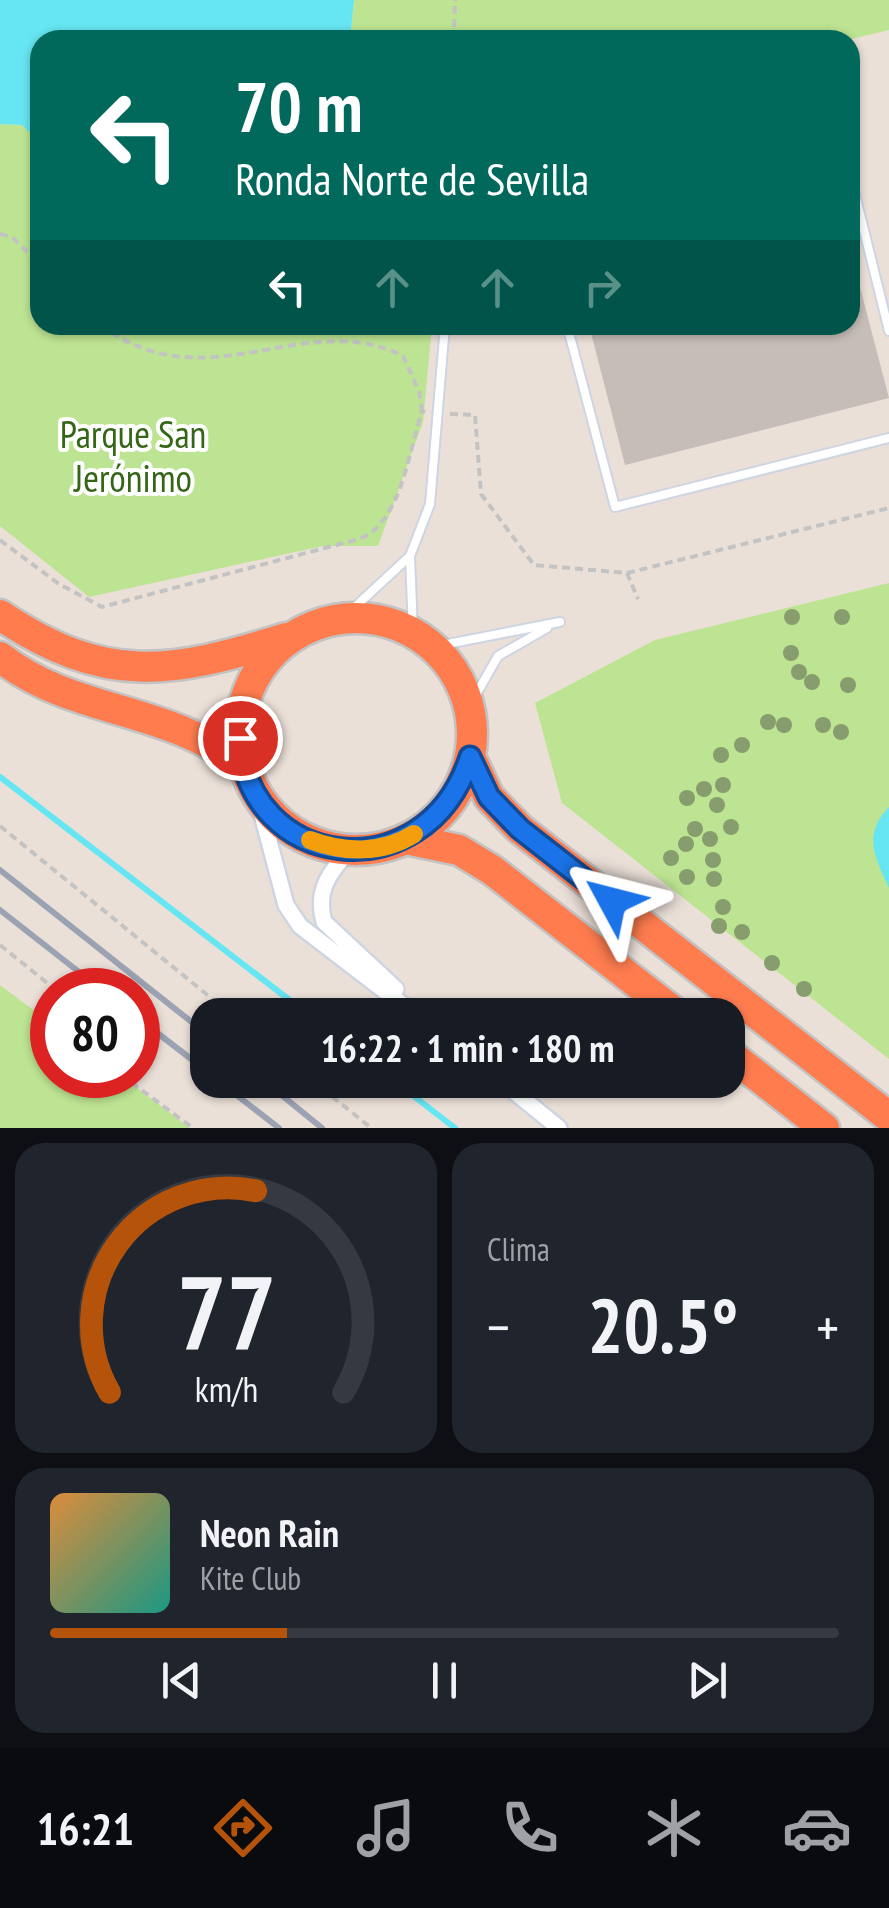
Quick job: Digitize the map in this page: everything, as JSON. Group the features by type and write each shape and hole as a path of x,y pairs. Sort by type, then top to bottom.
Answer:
{"highway":[{"path":"0,615 74,656 119,666 188,665 343,618 379,620 423,640 450,666 469,707 470,757 489,797 520,829 889,1117"},
{"path":"251,780 240,738 248,691 275,650 294,635"},
{"path":"0,657 75,699 184,728 222,749 286,826 328,846 350,850 406,839 459,850 492,870 656,998"},
{"path":"406,839 448,806 470,757"},
{"path":"745,1066 824,1128"}],"street":[{"path":"251,780 286,905 300,926 394,998"},
{"path":"350,850 331,870 322,891 324,922 407,998"},
{"path":"522,1098 559,1128"}],"lane":[{"path":"860,214 889,331"},
{"path":"343,618 410,556 430,504 444,335"},
{"path":"570,335 615,507 889,438"},
{"path":"410,556 423,640 560,622 498,656 469,707"}],"path":[{"path":"454,30 455,0"},
{"path":"0,234 12,238 30,255"},
{"path":"0,540 59,584 102,607 359,539 373,534 388,514 422,411 419,391 403,356 374,344 329,342 214,360 180,358 124,342 115,335"},
{"path":"422,411 474,415 481,494 534,565 626,573 889,508"},
{"path":"626,573 638,598"},
{"path":"0,826 211,998"},
{"path":"0,944 30,969"},
{"path":"152,1098 193,1128"},
{"path":"334,1098 372,1128"}],"green space":[{"path":"354,0 889,0 889,30 860,37 860,30 351,30"},
{"name":"Parque San Jerónimo","path":"0,124 22,125 30,133 30,335 431,335 423,422 378,546 323,546 89,597 0,526"},
{"path":"889,583 889,1059 562,803 535,703 655,640"},
{"path":"0,985 30,1008 30,1098 150,1098 190,1128 0,1128"}],"water":[{"path":"0,0 354,0 351,30 30,30 30,133 22,125 0,124"},
{"path":"889,807 889,888 873,837"}],"building":[{"path":"860,287 889,398 625,465 592,335 860,335"}],"waterway":[{"path":"0,777 287,998"},
{"path":"416,1098 455,1128"}],"railway":[{"path":"0,870 190,1021"},
{"path":"0,910 74,968"},
{"path":"160,1035 190,1058"},
{"path":"240,1098 279,1128"},
{"path":"285,1098 322,1128"}],"slow traffic":[{"path":"310,840 350,850 369,850 414,834"}],"route":[{"path":"240,738 249,778 269,811 306,838 350,850 388,846 429,825 448,806 462,783 470,757 489,797 520,829 612,901"}]}
